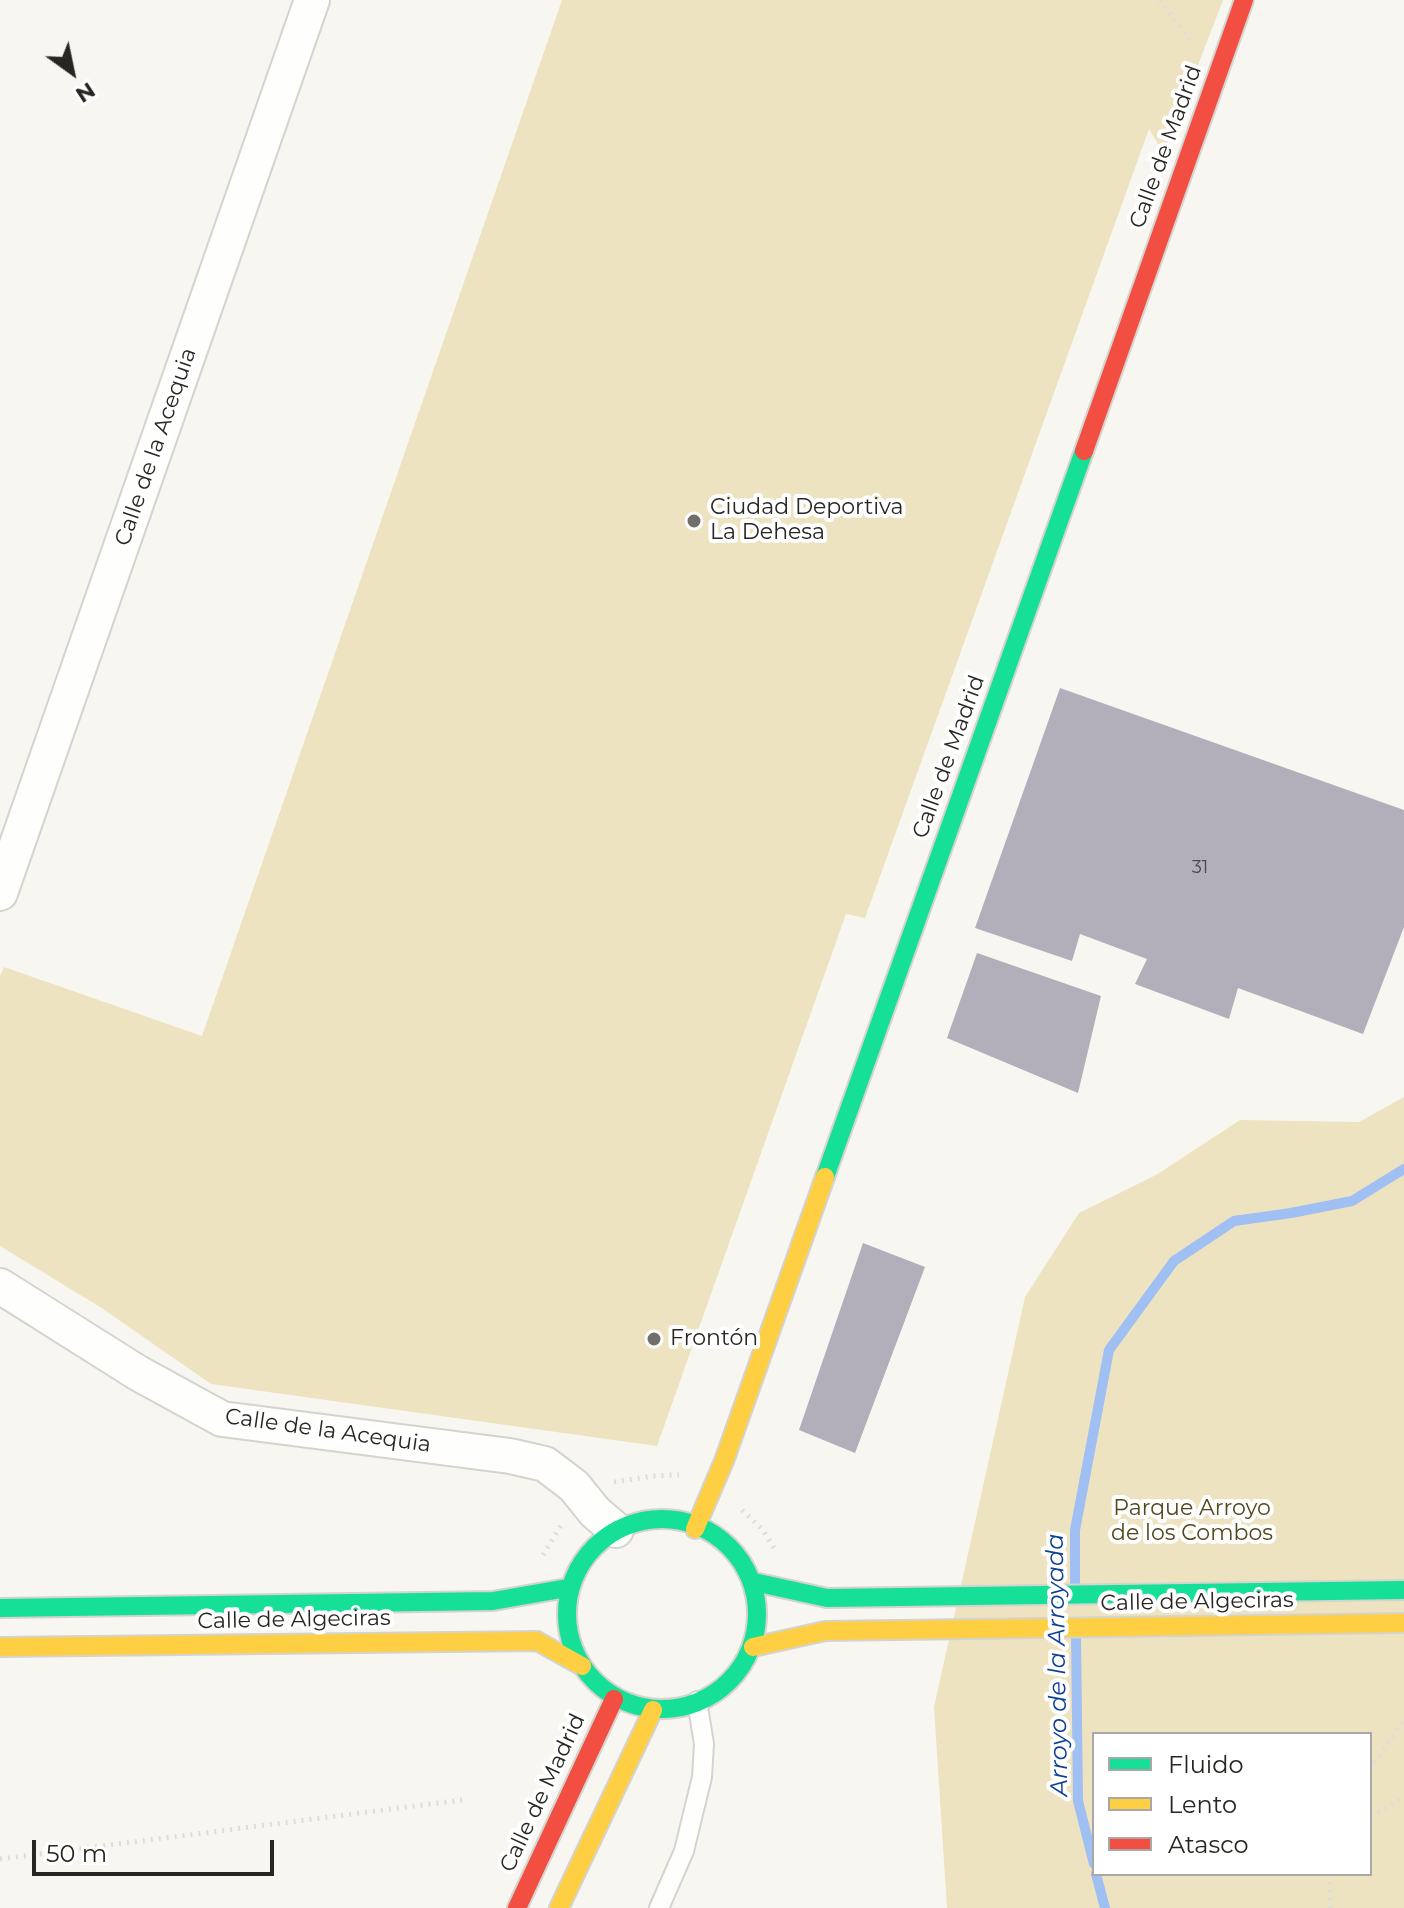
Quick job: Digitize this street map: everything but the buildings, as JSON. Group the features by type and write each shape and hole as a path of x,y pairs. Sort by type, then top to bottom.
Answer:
{"street":[{"name":"Calle de la Acequia","path":"0,893 312,0"},
{"name":"Calle de Madrid","path":"695,1529 716,1482 1244,0"},
{"name":"Calle de la Acequia","path":"0,1286 138,1373 222,1419 510,1456 545,1464 574,1486 595,1512 616,1530"},
{"path":"650,1519 695,1529 721,1536 741,1557 754,1582 759,1609 753,1647 736,1677 697,1701 653,1710 614,1699 597,1686 582,1666 569,1638 567,1588 589,1549 616,1530 650,1519"},
{"name":"Calle de Algeciras","path":"754,1582 827,1598 1404,1590"},
{"name":"Calle de Algeciras","path":"0,1608 493,1601 567,1588"},
{"name":"Calle de Algeciras","path":"753,1647 825,1631 1404,1623"},
{"name":"Calle de Algeciras","path":"0,1647 537,1641 582,1666"},
{"name":"Calle de Madrid","path":"517,1908 614,1699"},
{"path":"559,1908 653,1710"}],"lane":[{"path":"659,1908 684,1851 702,1777 704,1744 697,1701"}],"path":[{"path":"1372,1767 1404,1719"},
{"path":"1372,1814 1404,1797"},
{"path":"0,1859 462,1800"},
{"path":"1329,1876 1331,1908"}],"green space":[{"name":"Ciudad Deportiva La Dehesa","path":"562,0 1223,0 1164,154 1149,129 865,918 846,914 657,1446 211,1384 100,1307 0,1246 0,976 4,967 202,1036"},
{"name":"Parque Arroyo de los Combos","path":"1404,1097 1404,1908 947,1908 934,1707 1025,1297 1079,1213 1156,1175 1240,1120 1359,1122"}],"waterway":[{"name":"Arroyo de la Arroyada","path":"1075,1584 1075,1530 1109,1350 1174,1261 1234,1221 1352,1201 1404,1169"},
{"name":"Arroyo de la Arroyada","path":"1076,1636 1078,1801 1092,1856"},
{"name":"Arroyo de la Arroyada","path":"1097,1876 1105,1908"}],"traffic: fast":[{"path":"825,1177 1084,451"},
{"path":"662,1519 698,1526 729,1547 750,1578 757,1614 750,1650 729,1681 698,1702 662,1709 626,1702 595,1681 574,1650 567,1614 574,1578 595,1547 626,1526 662,1519"},
{"path":"754,1582 827,1598 1404,1590"},
{"path":"0,1608 493,1601 567,1588"}],"traffic: slow":[{"path":"695,1529 724,1461 825,1177"},
{"path":"753,1647 825,1631 1404,1623"},
{"path":"0,1647 537,1641 582,1666"},
{"path":"559,1908 653,1710"}],"traffic: jam":[{"path":"1084,451 1244,0"},
{"path":"517,1908 614,1699"}],"place":[{"name":"Ciudad Deportiva La Dehesa","path":"694,521"},
{"name":"Frontón","path":"654,1339"}]}
